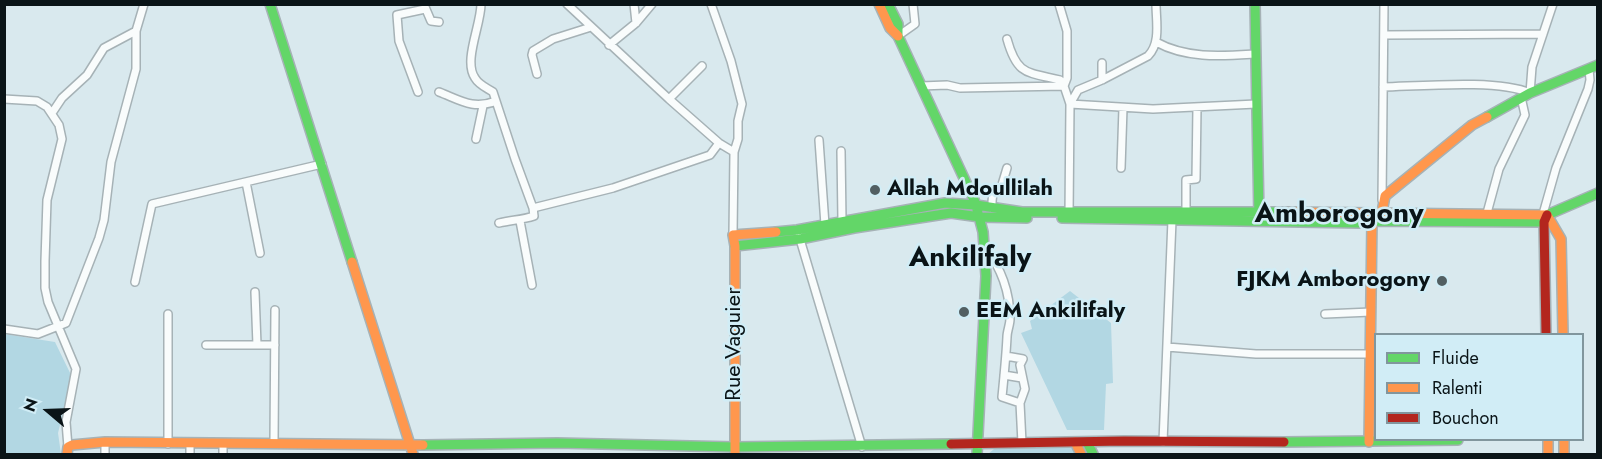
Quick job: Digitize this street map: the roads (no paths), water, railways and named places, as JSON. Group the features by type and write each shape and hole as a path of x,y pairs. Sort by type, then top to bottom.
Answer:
{"street":[{"path":"4,329 38,334 66,323 104,220 111,162 136,69 136,31 144,4"},
{"path":"270,4 411,450"},
{"path":"481,4 471,52 471,68 479,84 493,92 534,216 520,221 515,219 499,223"},
{"path":"567,4 669,99 719,143 734,152"},
{"path":"634,4 636,23"},
{"path":"609,45 636,23 652,4"},
{"path":"711,4 731,62 742,104 738,120 738,139 734,152 733,235 798,235 842,221 945,203 1069,216 1172,220 1382,213 1487,213 1545,217 1562,240 1563,333"},
{"path":"879,4 890,28 898,36 980,217 985,246 986,276 976,454"},
{"path":"888,4 898,24 898,36"},
{"path":"898,36 915,24 913,4"},
{"path":"1059,4 1067,32 1067,78 1062,86"},
{"path":"1070,104 1078,90 1148,56 1154,50 1156,4"},
{"path":"1255,4 1259,217"},
{"path":"1382,213 1384,4"},
{"path":"1487,213 1499,169 1525,115 1526,95 1532,67 1553,4"},
{"path":"418,92 399,41 397,15 425,7 431,21 439,22"},
{"path":"537,74 533,51 553,39 591,27"},
{"path":"52,113 62,98 87,75 104,48 136,31"},
{"path":"1384,35 1543,34"},
{"path":"1007,39 1013,59 1020,69 1060,80 1070,104 1069,216"},
{"path":"1156,42 1182,52 1205,56 1255,54"},
{"path":"1102,63 1102,80"},
{"path":"669,99 702,66"},
{"path":"1372,221 1382,213 1385,196 1472,125 1526,95 1593,67"},
{"path":"1546,333 1545,217 1556,168 1588,89 1593,67"},
{"path":"921,86 947,85 960,88 1062,86"},
{"path":"1383,87 1482,85 1520,88 1526,95"},
{"path":"439,92 483,106 496,101"},
{"path":"4,99 37,101 47,107 59,125 62,139 47,200 45,288 48,302 76,369 66,423 68,451"},
{"path":"1070,104 1123,108 1256,104"},
{"path":"476,138 483,106"},
{"path":"1186,211 1186,180 1196,179 1197,107"},
{"path":"1121,168 1123,108"},
{"path":"819,140 825,225"},
{"path":"533,208 613,188 710,155 719,143"},
{"path":"841,151 842,221"},
{"path":"135,282 152,204 322,164"},
{"path":"992,208 992,195 995,190 1001,188 1008,168"},
{"path":"246,182 260,253"},
{"path":"735,246 951,213 980,217 1186,211 1359,223 1545,217 1598,193"},
{"path":"1163,442 1172,220"},
{"path":"520,221 532,285"},
{"path":"1369,442 1372,221"},
{"name":"Rue Vaguier","path":"733,235 735,246 735,451"},
{"path":"798,235 862,447"},
{"path":"985,246 998,264 1006,283 1010,303 1002,397 1020,403"},
{"path":"255,292 257,345"},
{"path":"274,442 275,310"},
{"path":"1325,314 1371,312"},
{"path":"168,314 168,444"},
{"path":"206,345 275,345"},
{"path":"1167,347 1256,354 1370,354"},
{"path":"1006,356 1023,359 1020,365 1025,389 1020,403 1023,443"},
{"path":"1004,375 1022,378"},
{"path":"68,451 75,444 105,442 320,443 411,450 557,443 735,451 862,447 893,450 976,443 1414,441"},
{"path":"105,442 105,454"},
{"path":"1075,442 1081,454"},
{"path":"1087,442 1093,454"},
{"path":"223,454 224,443"},
{"path":"320,443 320,454"},
{"path":"190,444 190,454"}],"place":[{"name":"Allah Mdoullilah","path":"875,190"},
{"name":"FJKM Amborogony","path":"1442,281"},
{"name":"EEM Ankilifaly","path":"964,312"}],"district":[{"name":"Amborogony","path":"1339,215"},
{"name":"Ankilifaly","path":"970,259"}]}
